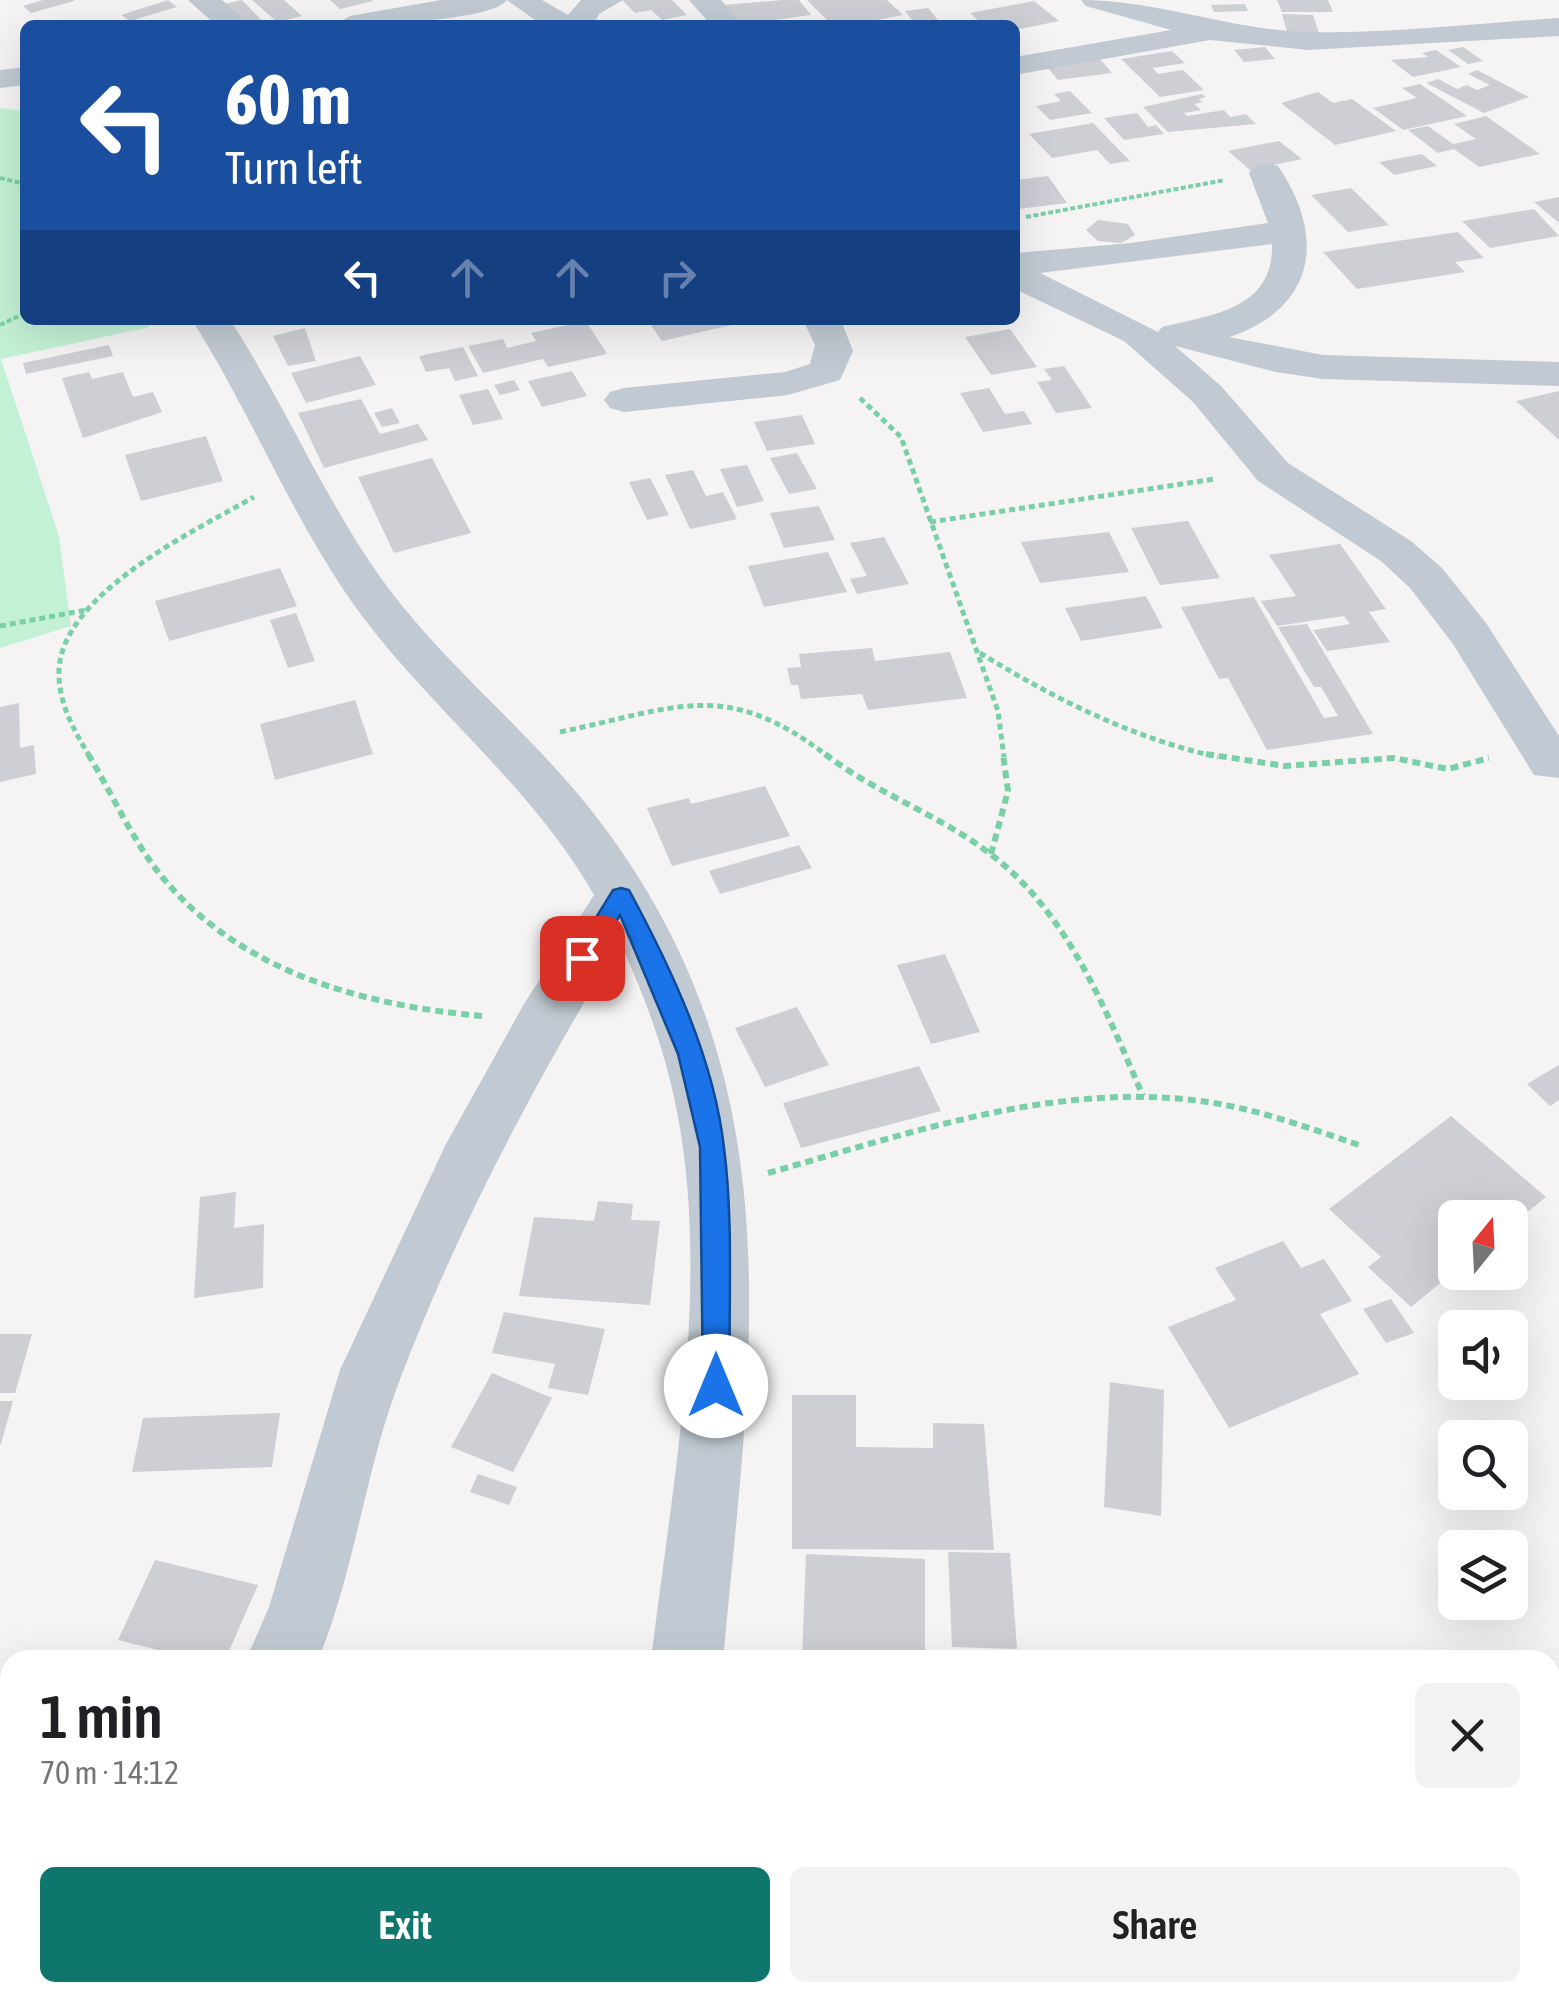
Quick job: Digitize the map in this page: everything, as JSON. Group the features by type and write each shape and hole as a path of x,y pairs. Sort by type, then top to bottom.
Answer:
{"street":[{"path":"203,0 229,20"},
{"path":"378,20 492,0"},
{"path":"521,0 555,20"},
{"path":"581,20 587,8 608,0"},
{"path":"704,0 723,20"},
{"path":"1096,0 1214,32 1308,41 1559,27"},
{"path":"1020,65 1214,32"},
{"path":"1137,333 1184,335 1222,327 1267,302 1289,270 1286,231 1266,173"},
{"path":"1020,264 1131,254 1286,231"},
{"path":"1020,277 1137,333 1207,394 1274,472 1396,551 1426,578 1470,634 1551,762"},
{"path":"214,325 352,570 388,617 504,742 586,840 621,896 654,961 690,1054 712,1147 716,1386 689,1650"},
{"path":"624,400 788,383 826,372 835,356 836,339 826,325"},
{"path":"1184,335 1243,354 1351,373 1559,374"},
{"path":"286,1650 303,1611 363,1392 467,1162 544,1020 621,896"}],"path":[{"path":"1020,219 1266,173"},
{"path":"826,372 875,409 902,436 980,653 998,711 1008,792 991,854"},
{"path":"298,470 190,535 86,610 61,652 63,703 86,752 163,878 208,924 272,963 339,992 396,1006 544,1020"},
{"path":"930,522 1274,472"},
{"path":"0,626 86,610"},
{"path":"980,653 1069,708 1171,742 1269,765 1380,758 1462,771 1492,756 1498,734 1516,709"},
{"path":"504,742 690,708 727,705 756,710 783,722 867,785 991,854 1026,886 1062,931 1142,1096"},
{"path":"713,1187 986,1112 1142,1096 1208,1102 1284,1120 1362,1146"}],"green space":[{"path":"0,108 20,110 20,325 150,327 1,359 59,536 71,626 0,648"}],"building":[{"path":"43,0 74,1 31,13 23,6"},
{"path":"168,0 177,7 133,20 121,15"},
{"path":"242,0 261,20 218,20 207,8"},
{"path":"252,0 284,0 302,16 275,20"},
{"path":"330,0 373,0 373,1 340,9"},
{"path":"622,0 672,0 687,15 662,20 651,10 635,13"},
{"path":"799,0 811,15 735,20 724,5"},
{"path":"807,0 887,0 903,15 877,20 827,20"},
{"path":"1277,0 1328,0 1333,12 1282,12"},
{"path":"1034,1 1059,21 1020,29 1020,20 978,20 970,13"},
{"path":"1245,4 1248,11 1214,12 1211,5"},
{"path":"928,8 938,20 912,20 905,11"},
{"path":"1282,14 1313,15 1319,33 1287,32"},
{"path":"1265,47 1275,59 1244,62 1234,50"},
{"path":"1463,47 1483,61 1468,64 1448,50"},
{"path":"1436,50 1461,67 1413,77 1391,60 1428,57 1422,53"},
{"path":"1172,51 1185,63 1153,68 1158,74 1183,70 1204,90 1160,97 1121,59"},
{"path":"1100,59 1112,73 1058,80 1046,66"},
{"path":"1477,70 1529,97 1484,113 1426,83 1438,79 1457,89 1467,85 1477,90 1490,85 1468,74"},
{"path":"1420,84 1467,116 1403,130 1373,108 1417,98 1402,88"},
{"path":"1070,91 1092,113 1050,120 1036,106 1061,101 1054,94"},
{"path":"1318,92 1333,103 1352,99 1396,131 1335,145 1281,103"},
{"path":"1202,94 1206,97 1199,99 1203,102 1194,104 1201,110 1184,113 1187,116 1224,110 1230,117 1246,114 1256,124 1168,132 1143,107"},
{"path":"1137,113 1148,127 1156,125 1164,134 1124,140 1104,118"},
{"path":"1486,116 1540,154 1479,167 1454,149 1438,153 1408,130 1428,126 1453,144 1476,139 1454,124"},
{"path":"1093,123 1130,161 1110,164 1097,150 1052,158 1029,134"},
{"path":"1279,141 1302,159 1250,170 1228,151"},
{"path":"1422,154 1437,166 1394,175 1379,162"},
{"path":"1048,176 1067,203 1020,209 1020,179"},
{"path":"1351,188 1389,225 1348,232 1311,195"},
{"path":"1559,197 1559,223 1534,202"},
{"path":"1534,209 1559,236 1490,248 1462,221"},
{"path":"1098,220 1128,224 1135,235 1121,243 1098,241 1086,230"},
{"path":"1458,232 1484,258 1455,262 1465,272 1357,289 1323,252"},
{"path":"589,325 607,354 548,367 543,359 483,373 468,346 503,339 507,348 536,341 531,333"},
{"path":"651,325 732,325 662,341"},
{"path":"305,328 316,361 288,366 273,336"},
{"path":"1010,329 1037,367 991,375 965,337"},
{"path":"109,345 113,356 26,374 23,363"},
{"path":"463,347 478,376 455,381 449,368 426,372 419,356"},
{"path":"360,356 376,385 306,403 291,373"},
{"path":"1064,366 1092,408 1056,413 1037,382 1052,380 1044,369"},
{"path":"572,371 587,396 542,407 528,381"},
{"path":"89,372 92,379 123,372 133,397 153,392 162,412 83,438 62,378"},
{"path":"514,380 520,390 500,395 494,385"},
{"path":"989,388 1005,414 1024,411 1032,424 983,432 960,393"},
{"path":"488,389 503,419 473,425 459,395"},
{"path":"1559,391 1559,440 1516,401"},
{"path":"361,399 380,434 418,424 428,440 324,468 298,413"},
{"path":"392,408 400,423 382,427 374,413"},
{"path":"802,415 815,444 767,451 754,422"},
{"path":"206,436 223,481 141,501 125,455"},
{"path":"797,453 817,489 789,494 770,458"},
{"path":"432,458 471,533 394,553 358,477"},
{"path":"747,465 764,501 737,507 720,469"},
{"path":"693,470 706,496 723,492 737,519 690,529 665,475"},
{"path":"650,478 669,515 647,520 629,482"},
{"path":"819,506 835,540 784,548 770,513"},
{"path":"1188,521 1220,578 1160,585 1131,528"},
{"path":"1109,532 1129,572 1040,583 1021,542"},
{"path":"884,537 909,584 857,594 850,579 867,576 850,543"},
{"path":"1340,544 1386,609 1369,612 1390,642 1327,651 1313,630 1350,624 1344,616 1277,626 1261,601 1296,596 1269,555"},
{"path":"828,552 847,592 764,607 748,566"},
{"path":"280,568 297,606 169,641 155,601"},
{"path":"1146,596 1163,628 1081,641 1065,608"},
{"path":"1254,597 1324,718 1338,716 1321,687 1314,687 1278,627 1307,624 1373,734 1267,750 1228,678 1219,679 1181,607"},
{"path":"296,613 315,661 288,668 270,620"},
{"path":"872,648 875,661 950,652 967,698 868,710 862,694 801,699 798,685 791,685 787,668 801,667 799,654"},
{"path":"355,700 373,754 275,780 260,724"},
{"path":"19,703 20,748 34,745 36,774 0,782 0,707"},
{"path":"765,786 790,836 672,866 647,808 689,798 691,804"},
{"path":"799,845 812,868 720,894 709,871"},
{"path":"945,954 980,1032 931,1044 897,965"},
{"path":"797,1007 829,1065 765,1087 735,1028"},
{"path":"1559,1065 1559,1100 1550,1106 1527,1084"},
{"path":"919,1066 941,1111 801,1148 783,1103"},
{"path":"1451,1116 1546,1197 1528,1212 1528,1200 1438,1200 1438,1285 1411,1307 1368,1267 1381,1257 1329,1209"},
{"path":"236,1192 234,1228 264,1224 263,1288 194,1298 200,1197"},
{"path":"598,1201 633,1204 631,1220 660,1221 650,1305 519,1296 534,1217 594,1221"},
{"path":"1283,1241 1301,1268 1324,1259 1352,1301 1320,1314 1359,1374 1229,1428 1168,1327 1236,1300 1215,1268"},
{"path":"1391,1299 1414,1333 1386,1343 1363,1309"},
{"path":"504,1312 605,1329 588,1395 548,1388 555,1364 492,1353"},
{"path":"0,1334 32,1334 15,1393 0,1393"},
{"path":"492,1373 552,1398 513,1472 451,1447"},
{"path":"1110,1382 1164,1390 1161,1516 1104,1507"},
{"path":"792,1395 856,1395 856,1447 933,1448 933,1423 984,1424 994,1550 792,1549"},
{"path":"0,1401 13,1401 1,1444 0,1444"},
{"path":"280,1413 272,1467 132,1472 143,1418"},
{"path":"478,1474 517,1487 509,1505 470,1492"},
{"path":"948,1552 1010,1553 1017,1649 952,1647"},
{"path":"806,1554 925,1559 925,1650 802,1650"},
{"path":"155,1560 258,1585 229,1650 158,1650 118,1640"}],"route":[{"path":"582,958 621,896 654,961 690,1054 712,1147 716,1386"}]}
